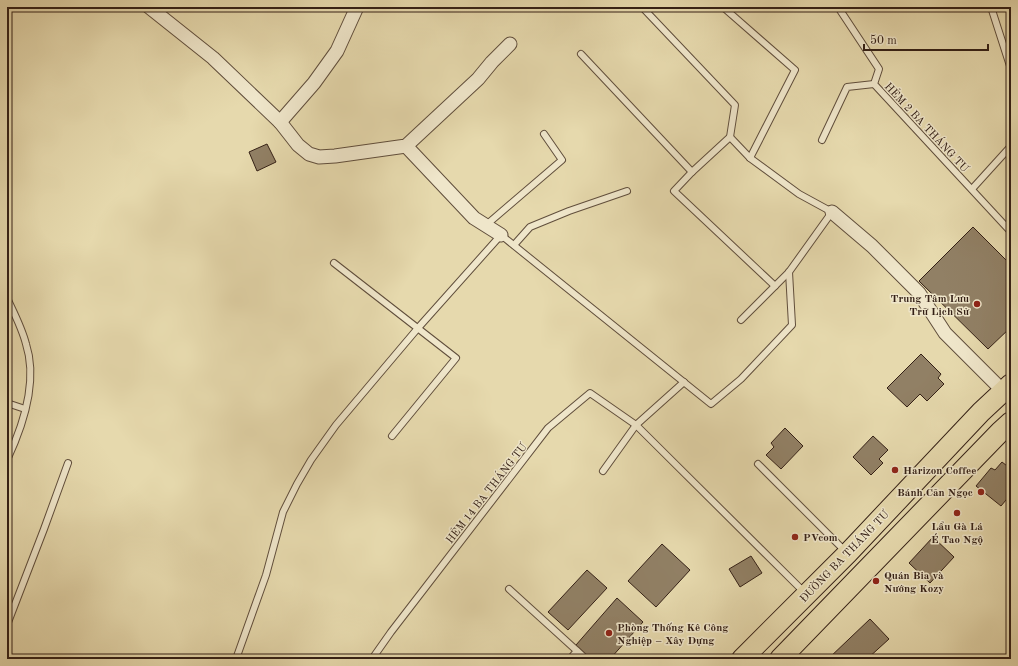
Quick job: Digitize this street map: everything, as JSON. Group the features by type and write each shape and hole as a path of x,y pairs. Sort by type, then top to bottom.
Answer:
{"main road":[{"name":"ĐƯỜNG BA THÁNG TƯ","path":"742,659 848,553 981,412 1007,387"},
{"path":"780,659 1005,427 981,412"}],"street":[{"path":"149,7 212,58 280,122 298,145 309,154 319,157 406,146 478,78 510,44"},
{"path":"280,122 314,83 336,51 357,7"},
{"path":"406,146 474,218 501,235"},
{"path":"832,212 872,246 919,293 945,333 1007,387"}],"lane":[{"path":"642,7 735,105 730,137 692,172 674,192 774,286"},
{"path":"723,7 795,70 750,158"},
{"name":"HẺM 2 BA THÁNG TƯ","path":"838,7 879,69 874,84 1011,232"},
{"path":"991,7 1011,69"},
{"path":"581,54 692,172"},
{"path":"822,140 847,87 874,84"},
{"path":"486,226 562,160 544,134"},
{"path":"730,137 750,158 799,194 832,212 789,272 741,320"},
{"path":"972,190 1011,146"},
{"path":"514,245 530,227 569,211 627,191"},
{"path":"236,659 266,575 283,512 311,460 336,425 418,328 501,235 711,404 741,379 792,325 789,272"},
{"path":"334,263 456,358 392,436"},
{"path":"7,298 27,345 31,377 25,409 14,445 7,460"},
{"path":"603,471 636,425 684,382"},
{"name":"HẺM 14 BA THÁNG TƯ","path":"372,659 391,632 548,428 590,393 636,425"},
{"path":"7,403 25,409"},
{"path":"636,425 807,594"},
{"path":"7,624 68,463"},
{"path":"758,464 848,553"},
{"path":"509,589 586,659"},
{"path":"570,659 577,651"}],"building":[{"path":"267,144 276,162 257,171 249,152"},
{"name":"Trung Tâm Lưu Trữ Lịch Sử","path":"973,227 1011,265 1011,327 988,349 919,281"},
{"path":"921,354 941,374 938,378 944,384 927,401 920,394 907,407 887,388"},
{"path":"785,428 803,446 781,469 766,455 774,447 771,443"},
{"path":"873,436 888,450 879,459 883,463 871,475 853,457"},
{"path":"1002,462 1011,469 1011,494 1001,506 976,486 991,468 995,470"},
{"path":"933,537 954,557 930,583 909,563"},
{"path":"662,544 690,570 656,607 628,581"},
{"path":"751,556 762,573 740,587 729,569"},
{"path":"587,570 607,588 568,630 548,612"},
{"name":"Phòng Thống Kê Công Nghiệp – Xây Dựng","path":"617,598 643,622 610,659 591,659 576,645"},
{"path":"870,619 889,639 867,659 828,659"}],"place":[{"name":"Trung Tâm Lưu Trữ Lịch Sử","path":"977,304"},
{"name":"Harizon Coffee","path":"895,470"},
{"name":"Bánh Căn Ngọc","path":"981,492"},
{"name":"Lẩu Gà Lá É Tao Ngộ","path":"957,513"},
{"name":"PVcom","path":"795,537"},
{"name":"Quán Bia và Nướng Kozy","path":"876,581"},
{"name":"Phòng Thống Kê Công Nghiệp – Xây Dựng","path":"609,633"}]}
